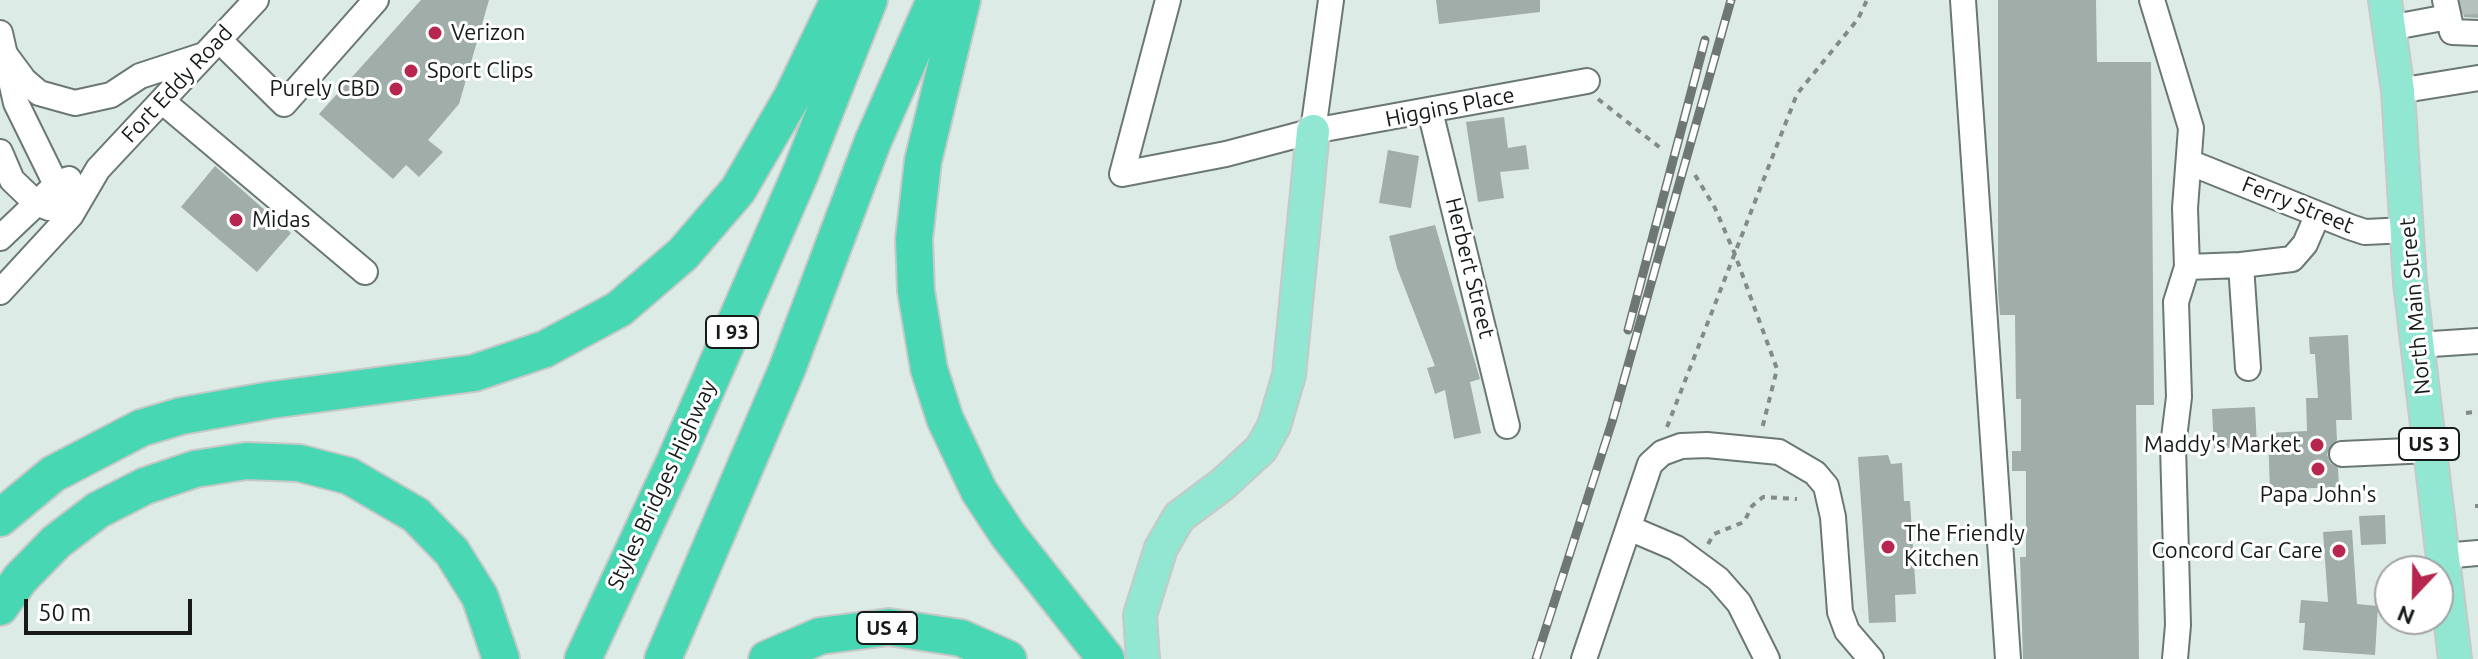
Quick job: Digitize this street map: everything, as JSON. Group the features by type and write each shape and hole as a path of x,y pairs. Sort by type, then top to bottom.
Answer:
{"highway":[{"path":"0,518 53,474 94,449 141,428 181,416 271,400 474,373 545,349 619,309 683,254 738,190 792,97 839,0"},
{"name":"Styles Bridges Highway","path":"583,659 675,461 795,187 869,0"},
{"path":"663,659 787,369 873,141 935,0"},
{"path":"962,0 923,161 914,239 916,291 929,369 945,419 979,491 1017,547 1106,659"},
{"path":"0,607 20,579 56,542 98,510 145,486 195,469 246,461 299,463 349,476 416,515 452,552 480,597 501,659"},
{"name":"US 4","path":"767,659 820,636 889,627 961,638 1008,659"}],"main road":[{"name":"North Main Street","path":"2387,14 2398,91 2417,345 2443,555"},
{"path":"1143,659 1140,615 1161,548 1179,517 1223,484 1261,449 1274,426 1289,375 1313,131"},
{"name":"North Main Street","path":"2452,635 2455,659"}],"street":[{"name":"Fort Eddy Road","path":"0,292 71,215 98,169 256,0"},
{"path":"2,43 24,80 39,93 75,103 111,95 140,76 212,48 284,104 376,0"},
{"name":"Higgins Place","path":"1168,0 1122,174 1226,154 1313,131 1577,83"},
{"path":"1313,131 1331,0"},
{"path":"1963,0 2008,659"},
{"path":"2152,0 2191,128 2191,163 2185,208 2187,267 2176,302 2179,397 2173,446 2178,625 2175,659"},
{"path":"2387,14 2448,6 2452,32 2478,33"},
{"path":"2,43 16,103 27,130 58,183 71,215"},
{"path":"2398,91 2478,78"},
{"path":"162,101 365,272"},
{"name":"Herbert Street","path":"1430,111 1507,426"},
{"path":"0,152 12,180 36,203 71,215"},
{"name":"Ferry Street","path":"2191,163 2365,232 2407,230"},
{"name":"Fort Eddy Road","path":"0,238 58,183 98,169"},
{"path":"2187,267 2292,259 2305,244 2318,214"},
{"path":"2241,265 2248,368"},
{"path":"2417,345 2478,341"},
{"path":"1584,659 1650,464 1662,453 1681,446 1707,445 1757,447 1799,461 1826,486 1833,517 1840,612 1852,638 1871,659"},
{"path":"2342,454 2430,450"},
{"path":"1629,528 1676,548 1718,579 1739,603 1767,659"},
{"path":"2454,555 2478,553"}],"path":[{"path":"1662,453 1668,421 1797,94 1858,19 1867,0"},
{"path":"1577,83 1663,150"},
{"path":"1695,175 1715,208 1734,252 1777,369 1757,447"},
{"path":"2466,413 2475,412"},
{"path":"1708,544 1714,534 1744,522 1752,506 1763,497 1797,499"}],"building":[{"path":"421,0 489,0 459,104 428,140 443,152 419,177 406,165 393,179 319,114"},
{"path":"1436,0 1540,0 1540,12 1439,24"},
{"path":"1998,0 2096,0 2097,62 2151,62 2154,405 2136,405 2139,659 2023,659 2020,557 2026,557 2026,471 2012,471 2012,451 2021,451 2021,399 2016,399 2015,315 2000,315 1998,292"},
{"path":"2460,0 2478,0 2478,18 2464,17"},
{"path":"1504,117 1508,148 1526,145 1529,169 1500,172 1504,198 1478,202 1466,122"},
{"path":"1388,150 1419,156 1411,208 1379,203"},
{"name":"Midas","path":"215,166 291,233 257,272 181,207"},
{"path":"1435,225 1480,379 1470,382 1481,433 1454,439 1445,390 1435,394 1427,368 1435,366 1397,268 1389,236"},
{"path":"2348,335 2352,420 2336,420 2337,440 2327,454 2330,463 2338,468 2339,487 2270,490 2268,433 2307,431 2306,398 2318,398 2315,354 2310,354 2309,337"},
{"path":"2255,407 2257,446 2214,449 2212,409"},
{"name":"The Friendly Kitchen","path":"1888,455 1891,464 1902,463 1904,501 1910,501 1916,594 1895,595 1896,622 1869,623 1858,457"},
{"path":"2385,515 2386,544 2361,545 2359,516"},
{"path":"2352,530 2357,604 2374,606 2375,655 2303,650 2305,623 2299,623 2301,600 2328,602 2323,532"}],"tunnel":[{"path":"2455,3 2478,2"}],"railway":[{"path":"1536,659 1612,422 1731,0"},
{"path":"1628,330 1705,40"}],"place":[{"name":"Verizon","path":"435,33"},
{"name":"Sport Clips","path":"411,71"},
{"name":"Purely CBD","path":"396,89"},
{"name":"Midas","path":"236,220"},
{"name":"Maddy's Market","path":"2317,445"},
{"name":"Papa John's","path":"2318,469"},
{"name":"The Friendly Kitchen","path":"1888,547"},
{"name":"Concord Car Care","path":"2339,551"}]}
